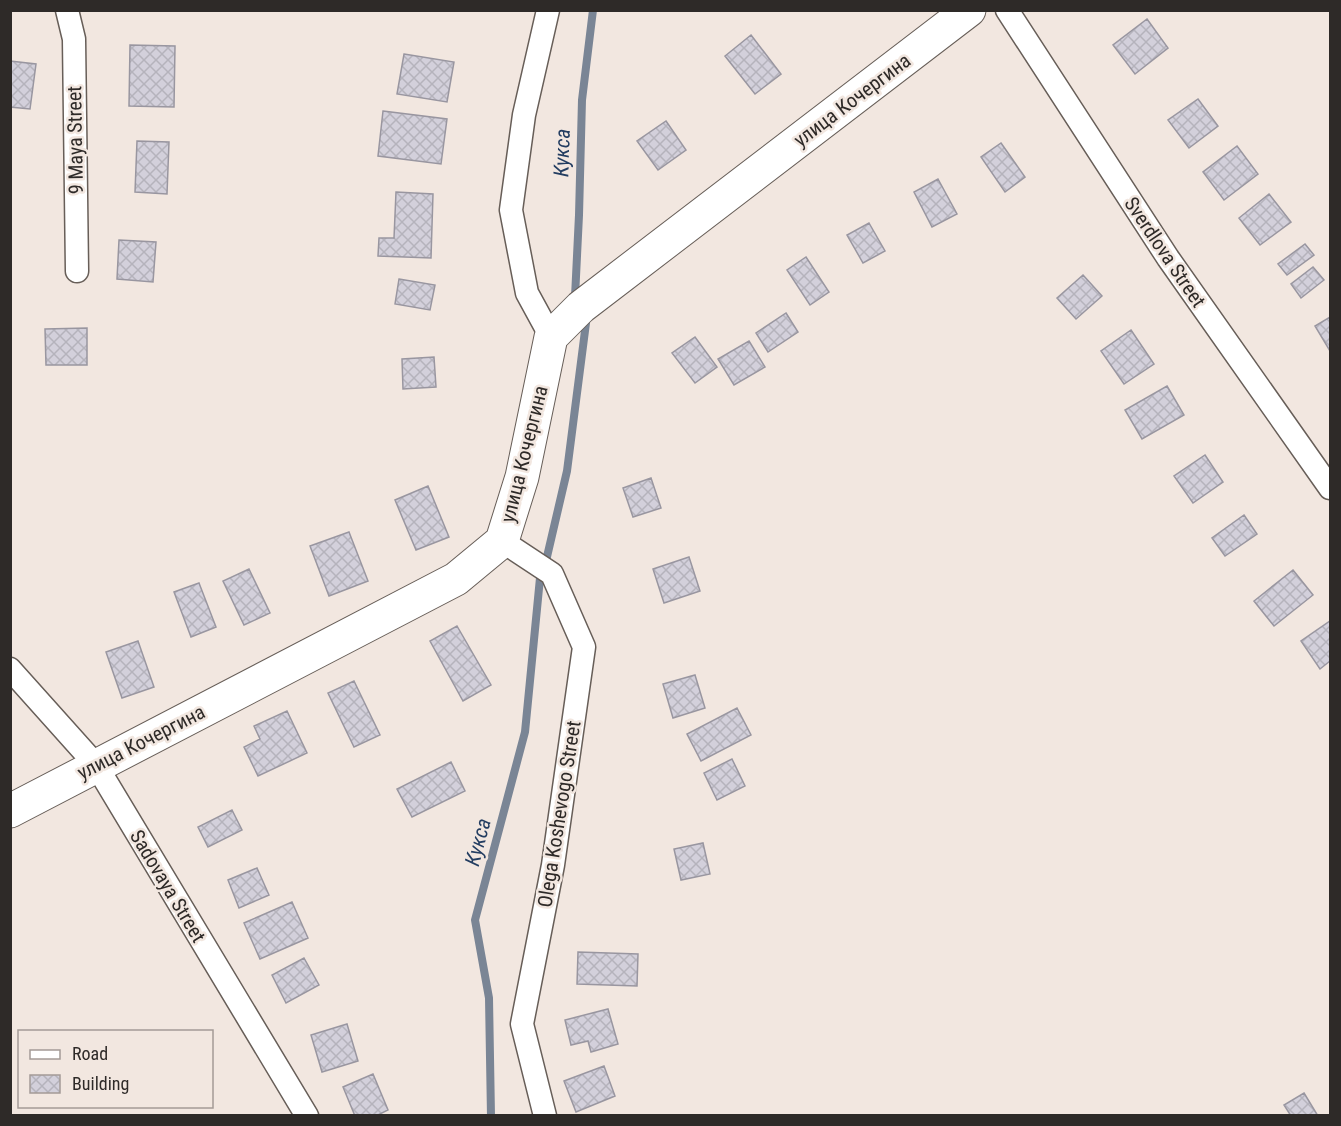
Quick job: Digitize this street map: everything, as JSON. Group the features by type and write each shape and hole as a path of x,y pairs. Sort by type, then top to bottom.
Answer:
{"street":[{"name":"9 Maya Street","path":"67,10 74,39 77,271"},
{"path":"548,10 524,115 511,210 527,293 551,337"},
{"name":"улица Кочергина","path":"10,811 456,579 502,541 522,477 551,337 581,307 969,10"},
{"name":"Sverdlova Street","path":"1007,10 1168,258 1330,488"},
{"name":"Olega Koshevogo Street","path":"502,541 552,574 584,646 553,865 522,1024 544,1116"},
{"name":"Sadovaya Street","path":"10,669 96,765 307,1116"}],"building":[{"path":"1147,19 1168,48 1135,74 1113,45"},
{"path":"751,35 781,74 755,94 725,56"},
{"path":"130,45 175,46 174,107 129,106"},
{"path":"404,54 454,62 447,102 397,94"},
{"path":"10,61 36,64 30,109 10,107"},
{"path":"1198,99 1218,126 1189,148 1168,120"},
{"path":"383,111 447,119 441,164 378,156"},
{"path":"666,121 686,150 658,170 637,141"},
{"path":"137,141 169,142 167,194 135,192"},
{"path":"1001,143 1025,177 1005,192 981,157"},
{"path":"1237,146 1258,174 1224,200 1203,172"},
{"path":"938,179 957,214 932,227 914,192"},
{"path":"396,192 433,194 431,258 378,256 379,238 394,238"},
{"path":"1269,194 1291,222 1260,245 1239,218"},
{"path":"869,223 885,251 863,263 847,235"},
{"path":"119,240 156,242 153,282 117,279"},
{"path":"1305,244 1314,255 1287,275 1278,264"},
{"path":"806,257 829,292 810,305 787,270"},
{"path":"1313,267 1324,280 1301,298 1291,284"},
{"path":"1083,275 1102,296 1076,319 1057,298"},
{"path":"399,279 435,285 430,310 395,304"},
{"path":"786,313 798,332 768,352 756,333"},
{"path":"1330,317 1330,351 1315,326"},
{"path":"87,328 87,365 46,365 45,329"},
{"path":"1131,330 1154,364 1124,384 1101,351"},
{"path":"695,337 717,367 695,383 672,353"},
{"path":"749,341 765,367 734,385 718,359"},
{"path":"434,357 436,387 403,389 402,359"},
{"path":"1167,386 1184,415 1142,439 1125,410"},
{"path":"1205,455 1223,482 1193,503 1174,476"},
{"path":"651,478 661,508 633,517 623,488"},
{"path":"428,486 449,537 416,550 395,500"},
{"path":"1244,515 1257,534 1225,556 1212,538"},
{"path":"349,532 368,581 329,596 310,546"},
{"path":"689,557 700,591 664,603 653,569"},
{"path":"249,569 270,613 244,625 223,581"},
{"path":"1293,570 1313,595 1274,626 1254,601"},
{"path":"199,583 216,627 191,637 174,592"},
{"path":"1330,621 1330,661 1320,669 1301,641"},
{"path":"457,626 491,685 463,701 430,641"},
{"path":"138,641 154,687 122,698 106,652"},
{"path":"695,675 705,708 673,718 663,684"},
{"path":"354,681 380,735 354,747 328,693"},
{"path":"737,708 751,735 701,761 687,734"},
{"path":"287,711 307,753 258,776 244,747 260,739 254,726"},
{"path":"732,759 745,786 717,800 704,773"},
{"path":"451,762 465,791 412,817 397,789"},
{"path":"232,810 242,830 208,847 198,827"},
{"path":"703,843 710,874 681,880 674,849"},
{"path":"257,868 269,895 239,908 228,880"},
{"path":"292,902 308,938 260,959 244,923"},
{"path":"578,952 638,954 637,986 577,984"},
{"path":"304,958 319,985 286,1003 272,975"},
{"path":"608,1009 618,1044 591,1052 588,1041 571,1045 565,1020"},
{"path":"347,1024 358,1061 322,1072 311,1035"},
{"path":"604,1066 615,1096 576,1112 564,1081"},
{"path":"373,1074 388,1110 376,1116 355,1116 343,1087"},
{"path":"1304,1093 1318,1116 1291,1116 1284,1105"}],"waterway":[{"name":"Кукса","path":"575,297 582,100 593,10"},
{"name":"Кукса","path":"546,561 567,471 586,323"},
{"name":"Кукса","path":"491,1116 489,998 475,920 525,732 540,578"}]}
